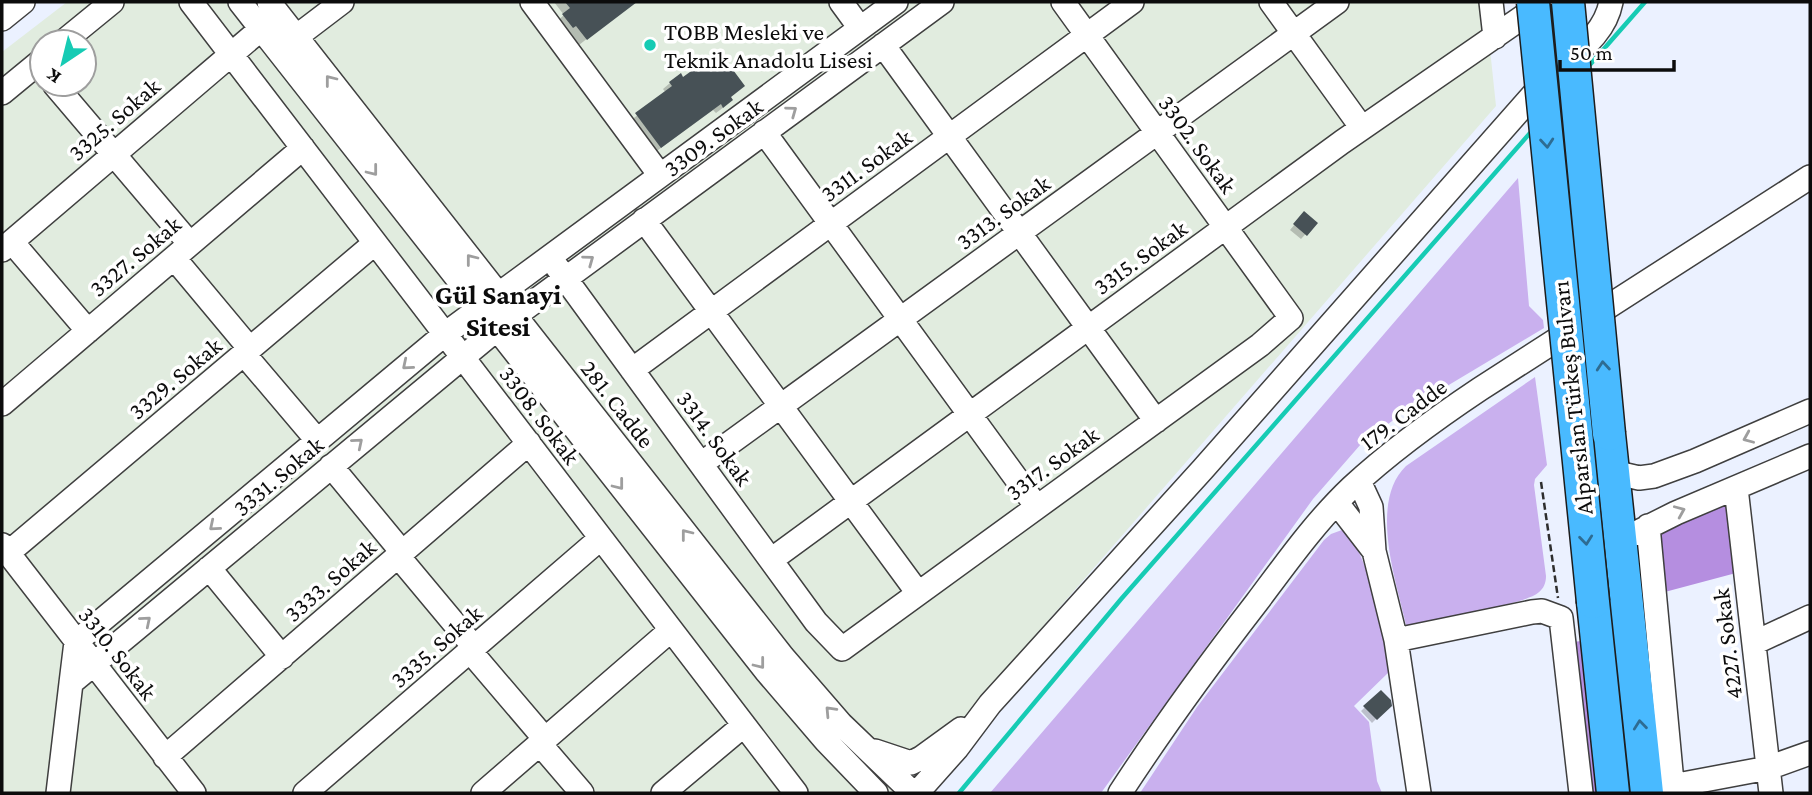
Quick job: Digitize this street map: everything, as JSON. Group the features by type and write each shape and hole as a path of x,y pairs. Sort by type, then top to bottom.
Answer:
{"highway":[{"name":"Alparslan Türkeş Bulvarı","path":"1533,2 1613,793"},
{"name":"Alparslan Türkeş Bulvarı","path":"1568,2 1620,544 1664,791"}],"street":[{"path":"2,19 23,2"},
{"path":"80,28 112,2"},
{"name":"3308. Sokak","path":"191,2 796,793"},
{"name":"281. Cadde","path":"240,2 811,692 864,747 915,793"},
{"name":"281. Cadde","path":"269,2 488,300"},
{"path":"296,37 342,2"},
{"path":"532,2 659,174"},
{"path":"841,2 860,28"},
{"name":"3309. Sokak","path":"488,300 896,2"},
{"name":"3309. Sokak","path":"506,322 942,2"},
{"name":"3302. Sokak","path":"1063,2 1291,318"},
{"name":"3311. Sokak","path":"632,370 1132,2"},
{"path":"1271,2 1362,128"},
{"name":"3313. Sokak","path":"701,464 1337,2"},
{"path":"1491,2 1495,37"},
{"name":"3315. Sokak","path":"771,560 1362,128 1544,2"},
{"path":"915,793 957,748 990,704 1203,469 1548,78 1598,33 1606,20 1611,2"},
{"name":"3325. Sokak","path":"7,246 261,29"},
{"path":"883,45 1156,421"},
{"path":"2,93 28,73"},
{"path":"66,98 114,154 247,351 317,440"},
{"path":"764,132 1037,507"},
{"name":"3327. Sokak","path":"2,404 303,148"},
{"name":"179. Cadde","path":"1120,793 1196,683 1310,533 1359,481 1421,430 1480,389 1810,177"},
{"path":"644,220 918,593"},
{"name":"3329. Sokak","path":"5,549 375,243"},
{"path":"7,246 89,331"},
{"name":"3314. Sokak","path":"548,256 816,622 842,649"},
{"name":"3331. Sokak","path":"76,642 488,300"},
{"name":"3317. Sokak","path":"842,649 1271,337 1291,318"},
{"name":"281. Cadde","path":"506,322 765,671 876,793"},
{"name":"3331. Sokak","path":"71,683 506,322"},
{"path":"1613,472 1639,478 1654,476 1810,411"},
{"name":"3333. Sokak","path":"165,757 528,443"},
{"path":"1620,544 1648,526 1810,456"},
{"path":"331,466 582,793"},
{"path":"1359,481 1371,507 1374,551 1396,640 1419,793"},
{"name":"4227. Sokak","path":"1736,488 1771,793"},
{"path":"1337,503 1374,551"},
{"path":"1648,526 1664,791 1768,768 1810,753"},
{"name":"3335. Sokak","path":"305,793 601,538"},
{"name":"3310. Sokak","path":"5,549 165,757 185,788"},
{"path":"209,568 282,657"},
{"path":"1396,640 1532,612 1542,611 1561,618 1581,793"},
{"path":"1754,643 1810,617"},
{"path":"483,793 671,630"},
{"path":"58,793 76,642"},
{"path":"864,747 906,763 915,761 961,729 990,704"},
{"path":"663,793 744,725"}],"path":[{"path":"1541,482 1561,618"}],"shaded area":[{"path":"67,2 1485,2 1496,106 898,793 2,793 2,52 28,32 28,98 98,98 98,28 33,28"},
{"path":"1518,178 1529,306 1543,320 1544,328 1407,410 1361,444 1313,499 1101,793 990,793"},
{"path":"1535,377 1547,465 1535,479 1534,485 1546,576 1543,587 1537,594 1516,602 1407,629 1388,544 1389,501 1395,482 1406,466"},
{"path":"1723,503 1730,506 1736,573 1661,593 1655,531"},
{"path":"1342,530 1360,554 1367,573 1390,671 1354,706 1369,722 1377,781 1382,793 1140,793 1197,707 1324,540"},
{"path":"1582,641 1598,793 1589,793 1572,642"}],"building":[{"path":"565,2 637,2 587,40 562,14 570,8"},
{"path":"719,51 745,86 731,97 733,100 723,108 721,104 661,148 635,113 672,86 669,82 681,73 683,77"},
{"path":"1304,211 1318,223 1307,236 1293,224"},
{"path":"1381,690 1391,700 1392,706 1377,720 1363,706"}],"railway":[{"path":"959,793 1122,598 1645,2"}],"place":[{"name":"TOBB Mesleki ve Teknik Anadolu Lisesi","path":"650,45"}],"district":[{"name":"Gül Sanayi Sitesi","path":"498,310"}]}
